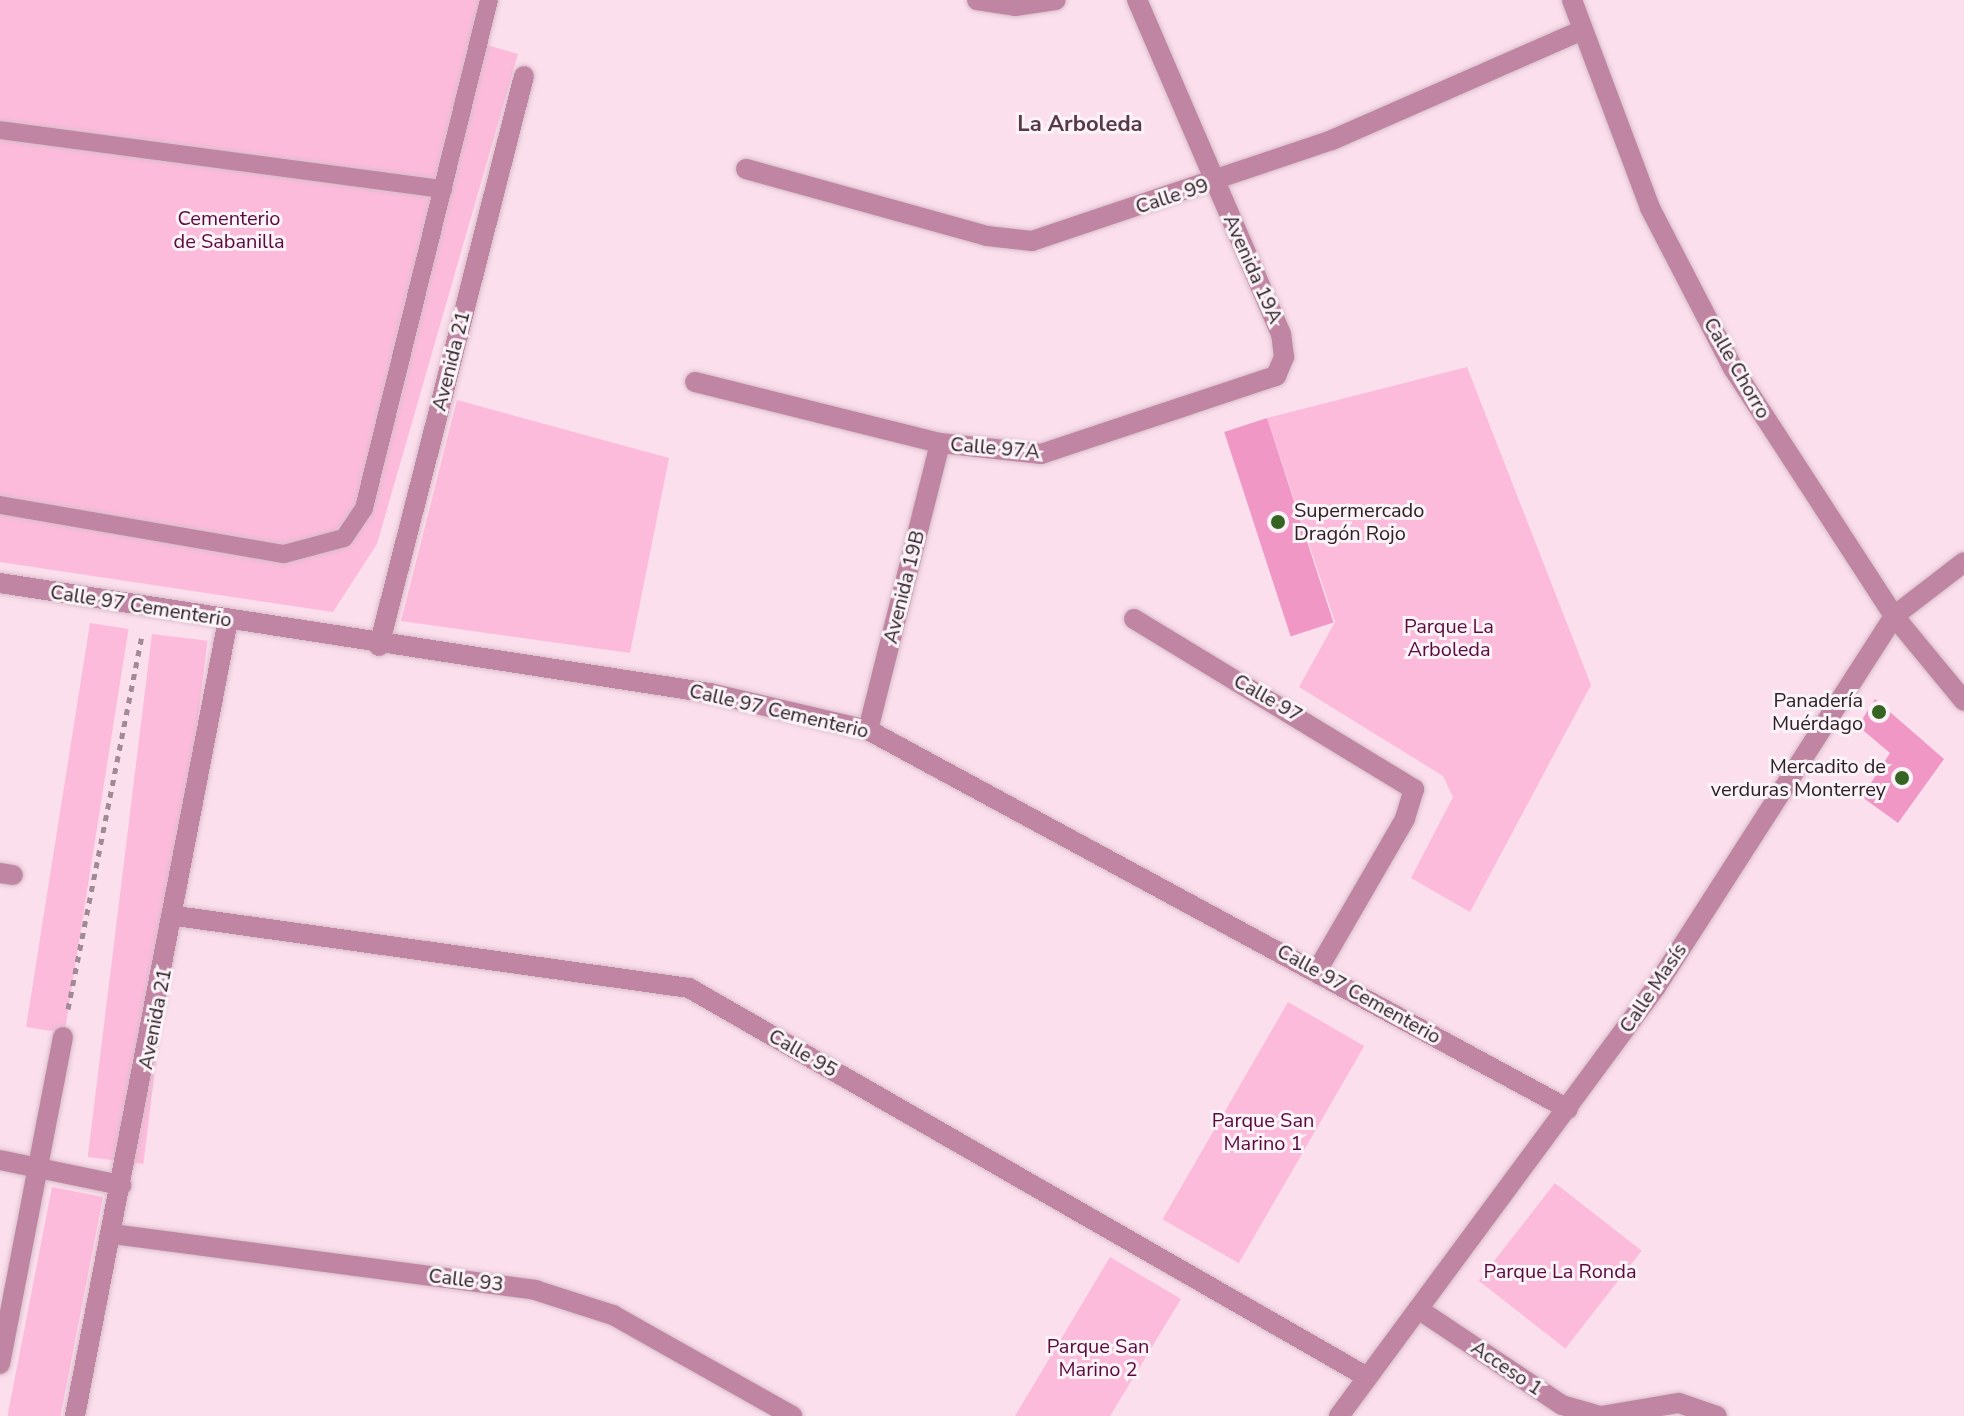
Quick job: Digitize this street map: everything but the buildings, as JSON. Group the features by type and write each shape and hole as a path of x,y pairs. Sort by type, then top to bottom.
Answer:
{"street":[{"path":"977,0 1015,6 1056,0"},
{"name":"Avenida 19A","path":"1137,0 1281,334 1283,364"},
{"name":"Calle Chorro","path":"1572,0 1650,208 1733,368 1894,616 1964,701"},
{"name":"Calle 99","path":"746,169 1025,241 1214,183 1332,140 1583,30"},
{"name":"Avenida 21","path":"379,646 524,76"},
{"name":"Calle 97A","path":"695,382 940,443 1041,454 1070,449 1270,380 1283,364"},
{"name":"Avenida 19B","path":"868,730 940,443"},
{"name":"Calle Masís","path":"1339,1416 1656,987 1894,616 1964,562"},
{"name":"Calle 97 Cementerio","path":"0,583 147,605 379,646 710,693 868,730 1568,1109"},
{"name":"Calle 97","path":"1134,619 1402,777 1414,789 1413,801 1317,971"},
{"name":"Avenida 21","path":"75,1416 176,916 228,620"},
{"name":"Calle 95","path":"176,916 689,988 1367,1377"},
{"path":"0,1364 63,1037"},
{"path":"0,1160 121,1185"},
{"name":"Calle 93","path":"112,1234 535,1290 613,1315 792,1416"},
{"name":"Acceso 1","path":"1418,1309 1562,1405 1600,1416 1679,1403 1717,1416"}],"lane":[{"path":"0,505 284,554 344,538 364,508 489,0"},
{"path":"0,130 443,189"}],"path":[{"path":"63,1037 147,605"}],"green space":[{"name":"Cementerio de Sabanilla","path":"0,0 496,0 484,44 518,54 377,544 333,612 0,562"},
{"name":"Parque La Arboleda","path":"1467,367 1591,685 1470,912 1411,878 1453,797 1443,776 1299,687 1335,622 1267,418"},
{"path":"457,400 669,458 630,653 401,621"},
{"path":"90,623 129,629 65,1033 26,1027"},
{"path":"152,634 208,641 143,1164 88,1157"},
{"name":"Parque San Marino 1","path":"1288,1002 1364,1046 1239,1263 1162,1219"},
{"name":"Parque La Ronda","path":"1555,1183 1642,1251 1565,1348 1479,1281"},
{"path":"52,1187 103,1197 60,1416 8,1416"},
{"name":"Parque San Marino 2","path":"1110,1257 1181,1299 1110,1416 1015,1416"}],"place":[{"name":"Supermercado Dragón Rojo","path":"1278,522"},
{"name":"Panadería Muérdago","path":"1879,712"},
{"name":"Mercadito de verduras Monterrey","path":"1902,778"}],"district":[{"name":"La Arboleda","path":"1080,125"}]}
